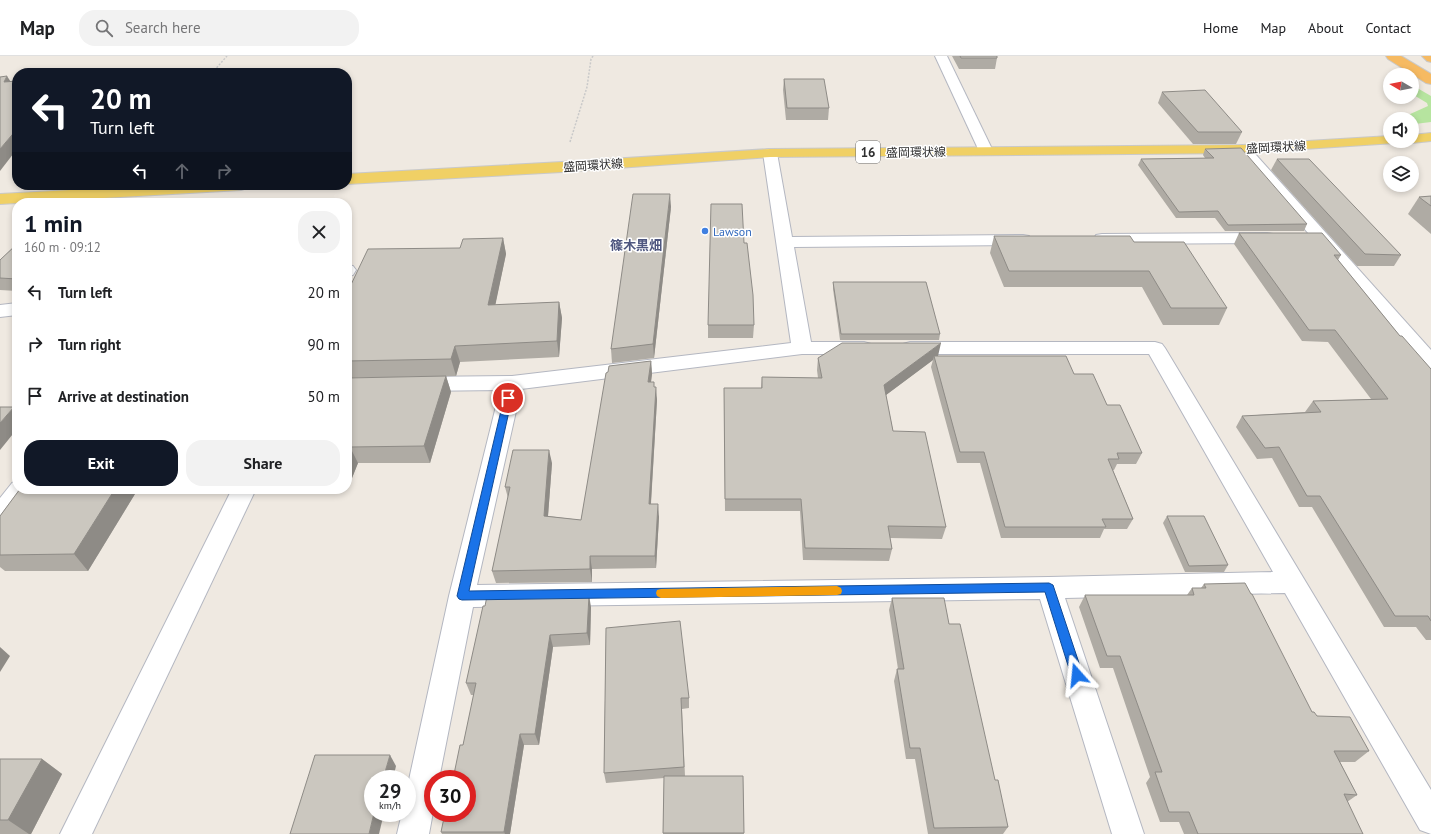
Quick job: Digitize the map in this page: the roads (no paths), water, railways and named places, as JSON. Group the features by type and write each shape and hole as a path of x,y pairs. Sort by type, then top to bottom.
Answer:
{"highway":[{"path":"1392,56 1431,80"}],"main road":[{"path":"1419,139 1431,138"},
{"name":"盛岡環状線","path":"352,179 770,153 1243,149 1383,140"},
{"path":"78,198 178,190"},
{"path":"0,199 12,199"}],"street":[{"path":"941,56 986,151"},
{"path":"1243,149 1431,362"},
{"path":"770,153 802,348"},
{"path":"1084,239 1321,237"},
{"path":"784,242 1037,240"},
{"path":"0,311 12,310"},
{"path":"402,385 512,383 802,348 1155,348 1294,582 1431,819"},
{"path":"413,834 462,596 512,383"},
{"path":"0,516 16,494"},
{"path":"76,834 242,494"},
{"path":"462,596 1049,588 1294,582"},
{"path":"1049,588 1128,834"}],"place":[{"name":"Lawson","path":"705,231"}],"district":[{"name":"篠木黒畑","path":"636,245"}]}
